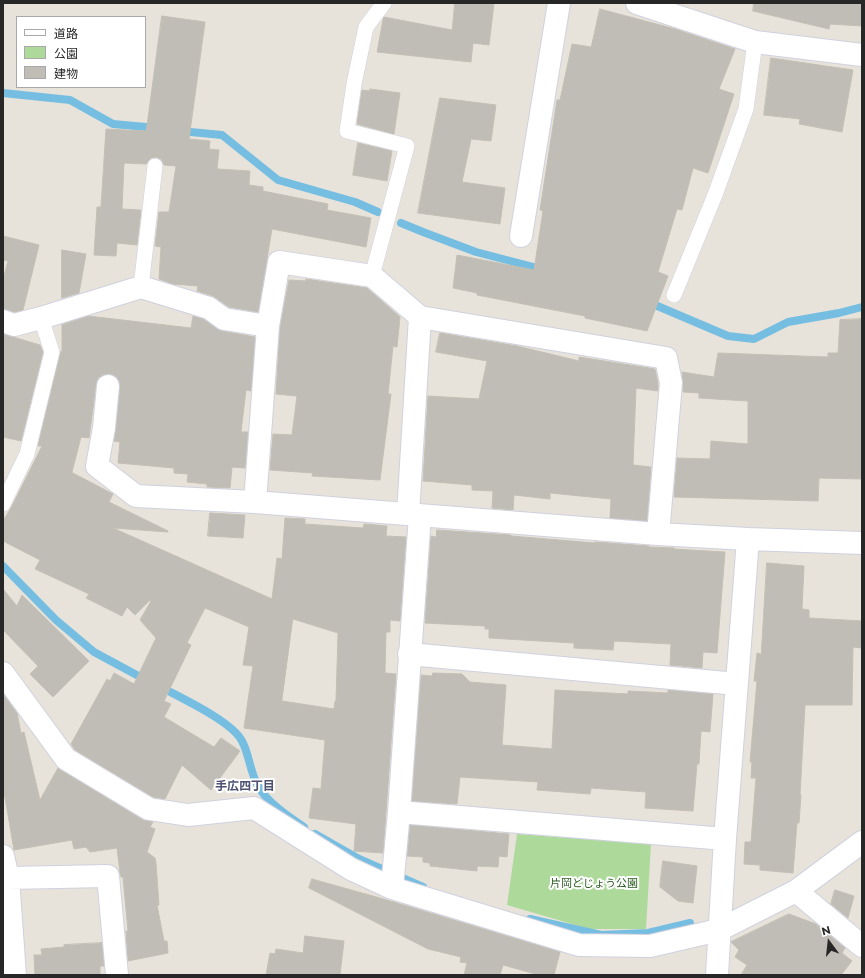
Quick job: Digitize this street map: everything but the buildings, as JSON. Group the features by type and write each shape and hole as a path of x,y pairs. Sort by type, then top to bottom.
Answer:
{"street":[{"path":"521,236 558,3"},
{"path":"637,3 755,42 862,55"},
{"path":"255,502 268,326 279,262 372,276 420,317 666,358 671,383 658,534"},
{"path":"3,321 14,325 42,318 141,287 209,308 224,319 268,326"},
{"path":"392,888 399,812 409,654 420,317"},
{"path":"108,386 104,428 97,466 136,496 255,502 658,534 862,544"},
{"path":"717,975 748,539"},
{"path":"409,654 737,684"},
{"path":"3,673 66,759 150,809 188,815 254,808 351,869 392,888 579,945 650,946 719,930 796,891 862,842"},
{"path":"399,812 726,839"},
{"path":"3,856 8,878 15,975"},
{"path":"8,878 108,876 117,975"},
{"path":"796,891 862,946"}],"lane":[{"path":"372,276 407,146 347,130 354,84 366,27 384,3"},
{"path":"674,295 716,195 746,109 755,42"},
{"path":"141,287 155,166"},
{"path":"3,504 27,454 52,352 42,318"}],"green space":[{"name":"片岡どじょう公園","path":"517,834 651,844 646,929 589,929 507,905"}],"waterway":[{"path":"3,93 70,100 113,124 157,128"},
{"path":"180,131 222,135 278,180 355,202 378,212"},
{"path":"401,223 476,252 545,270"},
{"path":"648,302 728,336 754,339 788,322 839,313 862,307"},
{"path":"3,566 56,620 94,652 146,680"},
{"path":"159,686 204,710 236,733 242,741 255,779 261,790 271,802 304,827"},
{"path":"315,834 359,859 423,887"},
{"path":"530,919 601,935 648,933 690,923"}],"district":[{"name":"手広四丁目","path":"245,786"}]}
